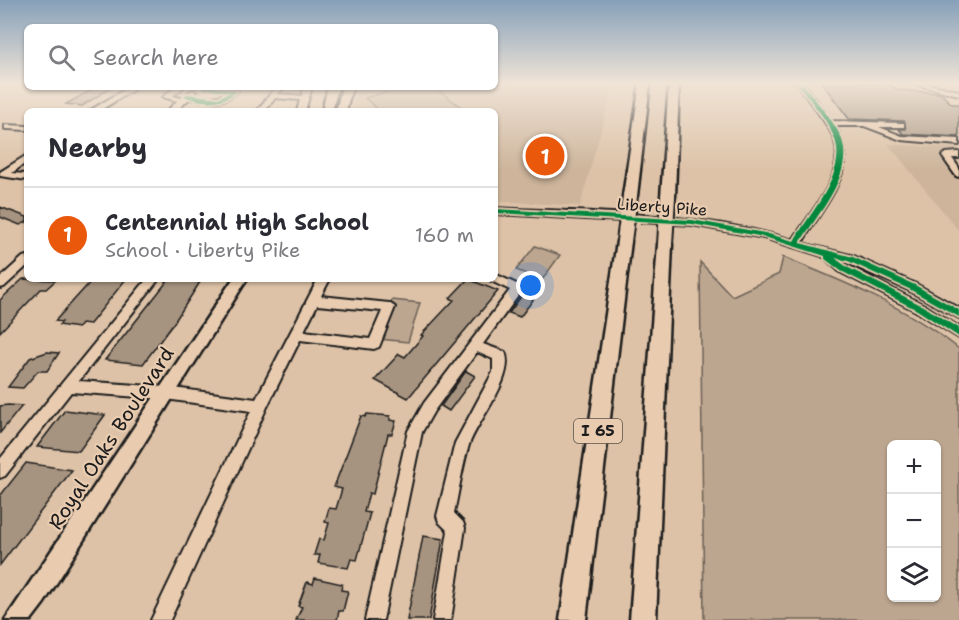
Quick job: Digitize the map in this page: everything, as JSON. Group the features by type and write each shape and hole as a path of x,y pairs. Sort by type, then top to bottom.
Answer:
{"highway":[{"name":"I 65","path":"573,620 641,112"},
{"path":"643,620 672,112"}],"main road":[{"name":"Royal Oaks Boulevard","path":"17,620 36,595 238,282"}],"street":[{"path":"796,244 839,174 842,157 838,138 820,112"},
{"path":"828,123 901,125"},
{"path":"867,125 901,138 959,142"},
{"path":"8,126 24,128"},
{"path":"959,155 946,156 959,174"},
{"path":"2,174 24,160"},
{"path":"2,174 24,177"},
{"name":"Liberty Pike","path":"498,211 692,222 747,231 823,253 850,258 885,273 959,314"},
{"name":"Liberty Pike","path":"823,253 844,269 920,308 959,333"},
{"path":"0,285 24,263"},
{"path":"374,620 415,431 429,407 517,289 498,280"},
{"path":"0,471 151,282"},
{"path":"160,620 260,406 322,282"},
{"path":"296,335 374,344 388,307 313,300"},
{"path":"442,620 457,528 445,516 462,443 500,372 500,356 476,346"},
{"path":"67,386 166,393 260,406"}],"shaded area":[{"path":"498,112 606,112 580,206 498,201"},
{"path":"888,144 959,148 959,231"},
{"path":"535,246 560,255 542,280 516,270"},
{"path":"783,257 897,308 959,349 959,620 704,620 700,262 732,296 779,274"},
{"path":"392,300 420,303 408,342 379,339"}],"building":[{"path":"844,112 959,112 959,137 903,134 899,129 906,129 904,121 849,119"},
{"path":"0,207 24,216 24,223 20,225 0,217"},
{"path":"23,279 24,282 54,282 46,289 41,289 0,332 0,300"},
{"path":"90,282 124,282 90,324 82,323 78,328 59,325 62,322 55,321"},
{"path":"167,282 200,282 143,364 105,360"},
{"path":"465,282 476,282 498,291 408,398 375,380 399,354 405,357 423,336 421,335 454,300 450,298"},
{"path":"528,287 539,292 520,317 509,313"},
{"path":"47,352 59,353 47,371 38,371 23,388 8,387 30,358"},
{"path":"466,371 475,376 449,411 441,406"},
{"path":"0,406 22,406 0,433"},
{"path":"65,410 105,415 79,451 37,447"},
{"path":"367,414 390,416 390,420 396,421 392,434 388,434 373,494 369,493 364,512 370,513 357,560 351,559 348,568 318,563 320,555 314,555 319,539 324,540 329,523 325,522 329,508 336,509 342,489 334,487 361,416 365,417"},
{"path":"26,463 72,470 0,565 0,496"},
{"path":"423,536 443,539 429,620 407,620"},
{"path":"315,578 342,584 341,590 348,591 343,611 339,611 337,620 296,620 302,607 298,606 307,582 313,584"}],"cycle path":[{"path":"796,244 829,192 841,163 841,149 837,136 821,112"},
{"path":"498,211 692,222 765,235 850,259 912,287 959,314"},
{"path":"828,257 844,269 920,308 959,333"}],"place":[{"name":"Centennial High School","path":"545,156"}]}
